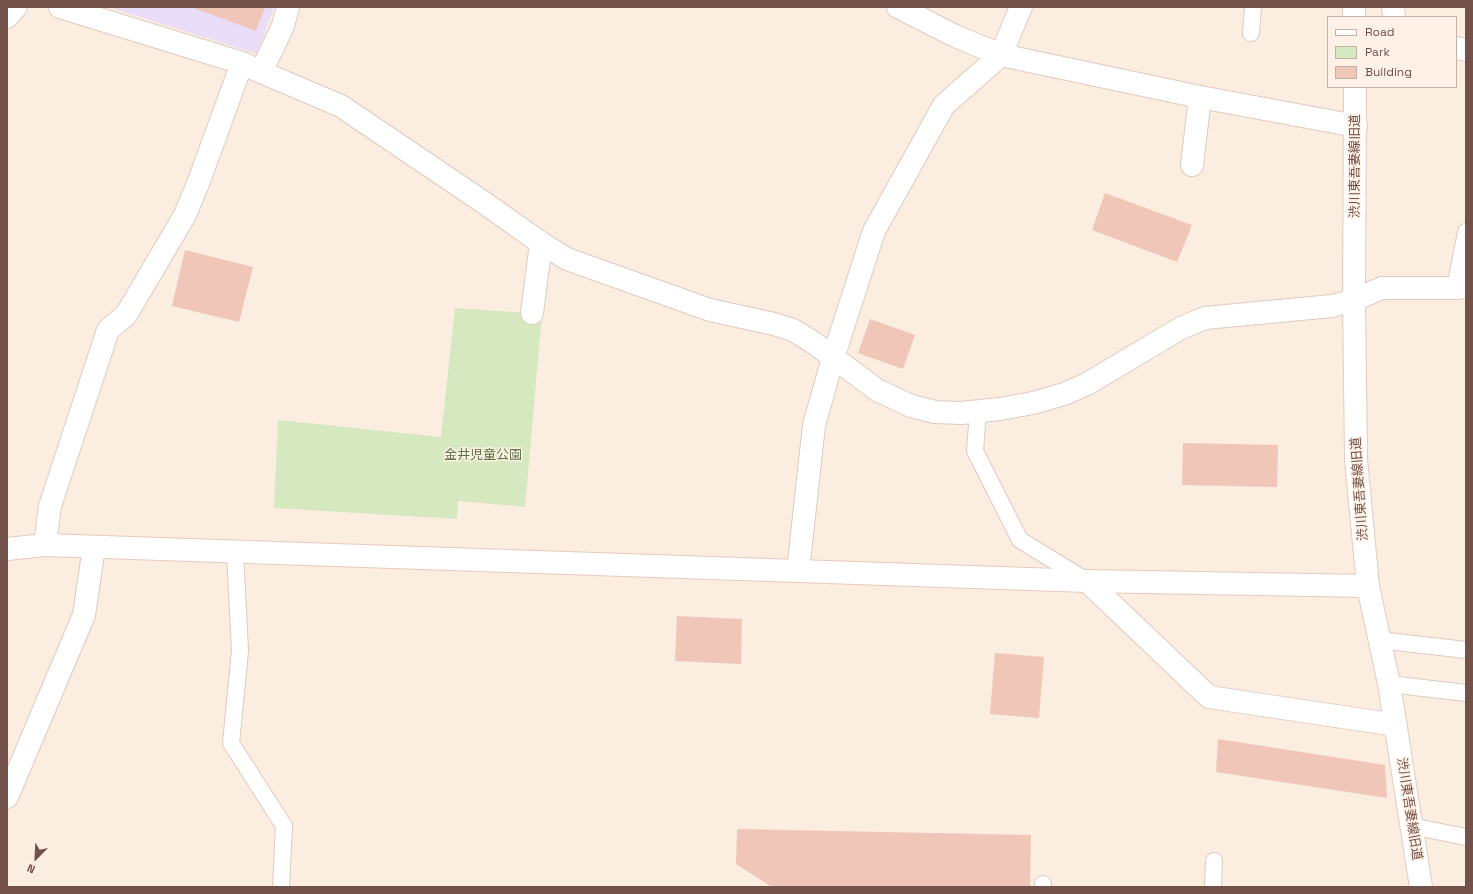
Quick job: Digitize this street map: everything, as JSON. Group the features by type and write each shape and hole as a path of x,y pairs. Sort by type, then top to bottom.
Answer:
{"street":[{"path":"7,17 16,7"},
{"path":"60,7 252,67 341,106 541,243 567,259 710,310 774,324 793,330 814,343 877,390 911,406 935,412 961,413 978,411 1033,403 1064,394 1087,384 1181,328 1204,318 1332,306 1354,300 1382,288 1460,288"},
{"path":"45,545 50,506 108,330 126,316 185,215 199,181 252,67 283,26 288,7"},
{"path":"898,7 955,36 1001,55 1200,97 1356,126"},
{"path":"798,571 814,425 833,358 874,231 944,105 1001,55 1021,7"},
{"name":"渋川東吾妻線旧道","path":"1355,88 1354,300 1356,459 1368,586 1396,725 1421,887"},
{"path":"1192,165 1200,97"},
{"path":"532,313 541,243"},
{"path":"7,549 45,545 1087,581 1368,586"},
{"path":"7,797 84,615 94,547"},
{"path":"1087,581 1209,697 1396,725"}],"lane":[{"path":"1252,33 1253,7"},
{"path":"1460,288 1466,232"},
{"path":"978,411 975,451 1020,540 1087,581"},
{"path":"235,552 240,651 231,743 284,826 281,887"},
{"path":"1379,640 1466,650"},
{"path":"1388,684 1466,693"},
{"path":"1411,826 1466,837"},
{"path":"1213,887 1214,861"}],"shaded area":[{"path":"108,7 274,7 257,54"}],"green space":[{"name":"金井児童公園","path":"455,308 542,314 525,507 458,501 457,519 274,508 278,420 441,437"}],"building":[{"path":"191,7 265,7 256,31"},
{"path":"1105,193 1192,225 1177,262 1092,230"},
{"path":"185,250 253,267 239,322 172,306"},
{"path":"870,319 915,335 903,369 858,353"},
{"path":"1183,443 1278,445 1277,487 1182,485"},
{"path":"677,616 742,619 741,664 675,661"},
{"path":"995,653 1044,657 1039,718 990,714"},
{"path":"1218,739 1385,765 1387,798 1216,772"},
{"path":"737,829 1031,835 1030,887 772,887 736,864"}]}
